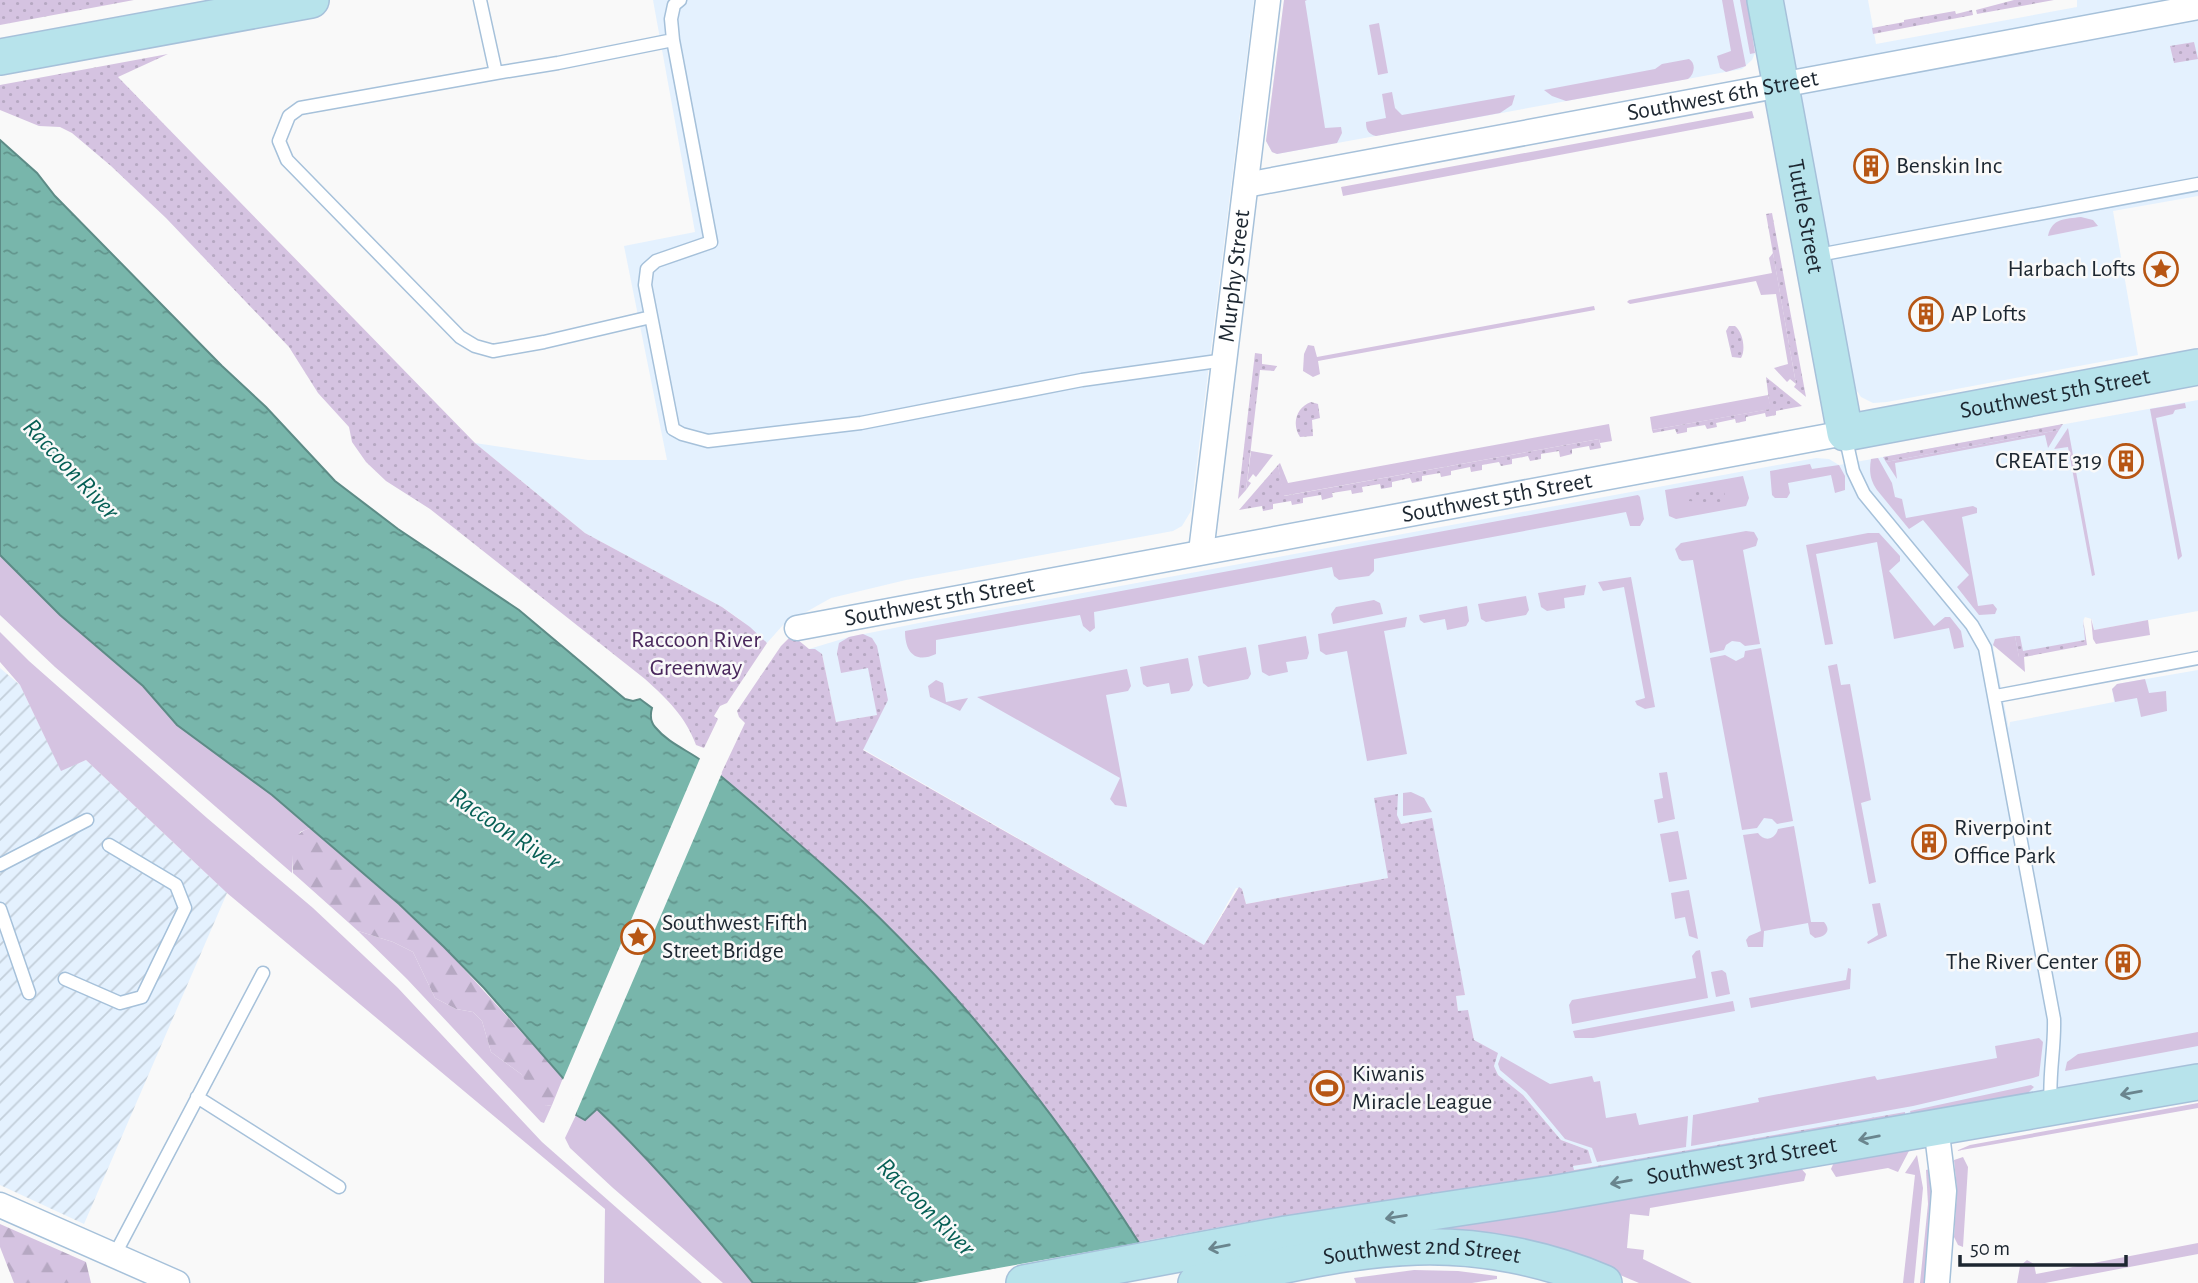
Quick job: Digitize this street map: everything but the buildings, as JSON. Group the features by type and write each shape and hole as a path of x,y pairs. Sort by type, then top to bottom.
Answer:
{"main road":[{"path":"0,57 311,0"},
{"name":"Tuttle Street","path":"1765,0 1845,433"},
{"name":"Southwest 5th Street","path":"1845,433 2198,367"},
{"name":"Southwest 3rd Street","path":"1294,1248 1551,1194 2198,1082"},
{"name":"Southwest 2nd Street","path":"1196,1283 1294,1248"},
{"name":"Southwest 2nd Street","path":"1024,1283 1294,1248 1457,1248 1541,1262 1604,1283"}],"street":[{"name":"Murphy Street","path":"1201,552 1268,0"},
{"name":"Southwest 6th Street","path":"1246,185 2198,7"},
{"name":"Southwest 5th Street","path":"797,628 1845,433"},
{"path":"1936,1126 1944,1191 1937,1283"},
{"path":"0,1205 177,1283"}],"lane":[{"path":"480,0 496,73"},
{"path":"680,0 674,5 671,19 673,40 711,242 656,261 647,269 645,285 673,429 708,442 861,424 1082,380 1225,360"},
{"path":"651,317 493,351 475,346 460,337 287,160 279,141 289,116 300,108 558,64 673,40"},
{"path":"1812,256 2198,184"},
{"path":"1845,433 1853,471 1864,494 1980,636 1985,648 2054,1019 2050,1080 2052,1107"},
{"path":"1996,696 2198,658"},
{"path":"0,865 87,820"},
{"path":"65,979 120,1003 142,997 185,908 176,885 108,845"},
{"path":"0,909 29,993"},
{"path":"114,1256 263,973"},
{"path":"197,1097 339,1187"}],"shaded area":[{"path":"653,0 1254,0 1191,511 1182,526 1173,531 906,580 831,598 783,625 767,643 722,607 585,533 475,443 588,460 667,460 624,246 695,232"},
{"path":"1284,0 1747,0 1755,53 1742,69 1277,154 1272,152 1266,141"},
{"path":"1784,0 1868,0 1876,44 2077,7 2077,0 2198,0 2198,196 2113,211 2138,355 1887,402 1873,403 1861,397 1855,388"},
{"path":"2198,400 2198,611 2094,630 2092,619 2085,617 2083,621 2086,640 2023,652 1993,646 2009,729 2010,722 2114,702 2112,689 2117,684 2198,670 2198,1064 1912,1117 1573,1170 1573,1166 1592,1163 1588,1150 1561,1140 1523,1095 1498,1075 1494,1066 1497,1053 1474,1040 1468,1011 1458,1011 1456,996 1465,995 1426,819 1401,824 1388,878 1246,904 1242,889 1236,888 1204,945 863,749 879,715 836,722 822,654 809,649 849,637 919,623 1816,458 1829,459 1839,465"},
{"path":"0,668 20,685 61,770 86,760 227,893 84,1224 0,1185"}],"green space":[{"path":"0,0 134,0 0,25"},
{"path":"1284,0 1307,0 1305,1 1325,128 1341,127 1342,133 1337,143 1277,154 1272,152 1266,141"},
{"path":"1722,0 1733,0 1746,66 1726,72 1720,68 1717,56 1731,51"},
{"path":"1740,0 1747,0 1755,53 1750,54"},
{"path":"2014,0 2054,0 1977,14 1976,10"},
{"path":"1972,10 1973,15 1873,34 1872,28 1904,20"},
{"path":"1379,23 1388,73 1378,75 1369,25"},
{"path":"2194,42 2198,59 2174,63 2170,46"},
{"name":"Raccoon River Greenway","path":"168,54 118,77 475,443 585,533 722,607 767,643 727,703 720,706 714,716 718,719 704,748 696,745 681,717 645,679 430,509 386,481 366,462 352,442 349,427 318,393 289,347 166,218 111,166 72,133 60,127 39,126 0,110 0,85"},
{"path":"1689,59 1694,69 1688,79 1566,101 1544,90 1655,69 1662,64"},
{"path":"1392,92 1395,108 1402,115 1515,95 1512,105 1500,113 1373,135 1368,131 1366,122 1386,118 1382,94"},
{"path":"1752,111 1754,118 1343,196 1341,187"},
{"path":"1772,213 1806,397 1794,387 1796,384 1766,214"},
{"path":"2081,217 2093,220 2098,226 2048,236 2056,223"},
{"path":"1773,253 1796,384 1790,379 1787,382 1774,368 1788,364 1776,294 1761,295 1756,281 1630,304 1627,302 1772,273 1769,258"},
{"path":"1594,306 1595,310 1318,361 1320,374 1313,377 1303,371 1304,354 1308,345 1314,346 1317,357"},
{"path":"1729,326 1735,326 1742,337 1741,358 1732,357 1726,331"},
{"path":"1255,353 1262,354 1262,364 1277,366 1274,371 1260,370 1246,490 1238,499"},
{"path":"1766,377 1802,406 1776,411 1776,415 1766,417 1765,413 1746,417 1746,421 1736,423 1735,419 1716,423 1717,427 1707,429 1705,425 1687,428 1687,432 1677,434 1675,429 1653,433 1652,430 1770,409"},
{"path":"1768,395 1771,409 1652,430 1650,417"},
{"path":"2185,403 2186,408 2156,418 2182,556 2178,560 2150,409"},
{"path":"1306,404 1318,404 1320,418 1312,420 1313,436 1300,437 1296,426 1297,416"},
{"path":"1609,424 1612,441 1600,443 1599,439 1283,496 1278,465 1280,463 1288,483"},
{"path":"2063,424 2059,430 1886,462 1883,457"},
{"path":"2068,428 2095,575 2092,576 2068,447 2054,449"},
{"path":"2059,430 2048,448 2045,435 1895,463 1897,479 1886,462"},
{"path":"1599,439 1601,448 1590,450 1589,446 1572,449 1572,454 1560,457 1559,451 1541,454 1541,459 1530,461 1528,456 1512,459 1512,464 1501,466 1499,462 1482,465 1482,470 1471,472 1470,467 1451,471 1451,475 1441,477 1440,473 1422,476 1422,481 1412,483 1410,478 1392,482 1392,487 1381,489 1380,484 1362,487 1363,492 1352,494 1351,490 1332,493 1333,497 1322,500 1321,495 1303,498 1303,503 1292,505 1291,501 1273,504 1273,509 1263,511 1262,506 1239,510 1278,465 1284,496"},
{"path":"1251,451 1273,455 1256,477 1253,474 1246,490"},
{"path":"1878,458 1892,483 1895,497 1902,499 1906,518 1973,506 1977,508 1977,513 1962,517 1978,606 1993,604 1997,609 1995,614 1979,615 1957,587 1969,575 1923,520 1909,529 1877,490 1871,479 1870,468 1871,459"},
{"path":"1810,464 1812,469 1839,465 1845,476 1845,490 1835,493 1831,475 1788,483 1790,493 1787,498 1775,498 1772,495 1770,471"},
{"path":"1743,476 1749,498 1746,506 1676,519 1669,516 1665,490"},
{"path":"1696,488 1723,489 1726,498 1721,504 1689,501 1688,493"},
{"path":"1638,495 1644,519 1640,526 1630,526 1626,512 1374,559 1374,571 1369,576 1339,580 1334,576 1332,567 1094,612 1095,628 1090,632 1083,626 1080,615 936,640 936,654 929,657 922,658 913,654 905,638 905,631"},
{"path":"1746,531 1754,532 1758,539 1756,546 1743,550 1760,644 1745,646 1732,641 1724,650 1710,653 1693,560 1682,561 1675,549 1681,543"},
{"path":"1879,533 1900,556 1900,561 1889,571 1934,626 1945,617 1950,617 1961,631 1964,647 1954,649 1949,628 1894,639 1877,542 1816,554 1833,644 1825,645 1806,545"},
{"path":"0,555 60,615 143,686 177,725 272,795 310,828 300,832 292,857 292,873 55,667 0,615"},
{"path":"1631,577 1655,707 1645,709 1635,701 1645,698 1624,587 1603,591 1598,582"},
{"path":"1586,585 1584,595 1564,598 1565,608 1547,611 1541,607 1538,593"},
{"path":"1526,596 1529,610 1526,615 1486,622 1481,619 1478,604"},
{"path":"1374,600 1380,603 1383,614 1333,624 1331,614 1336,607"},
{"path":"1467,606 1469,621 1466,626 1447,630 1445,619 1424,623 1420,620 1419,615"},
{"path":"1407,617 1405,627 1384,631 1407,754 1367,761 1347,651 1326,655 1320,651 1318,634"},
{"path":"2091,618 2094,630 2148,620 2150,635 2096,644"},
{"path":"2083,619 2087,645 2019,658 2015,636 2020,636 2023,651 2085,640"},
{"path":"0,632 29,661 207,818 313,908 398,988 542,1142 702,1283 604,1283 605,1209 227,893 86,760 61,771 20,685 0,662"},
{"name":"Raccoon River Greenway","path":"863,634 872,638 877,646 888,700 863,750 1204,945 1239,887 1246,904 1388,878 1374,798 1398,794 1397,815 1401,824 1432,818 1465,995 1456,996 1458,1011 1468,1010 1474,1040 1498,1053 1494,1066 1498,1075 1523,1095 1561,1140 1588,1150 1592,1163 1573,1166 1574,1170 1905,1112 1905,1118 1346,1210 1276,1217 1139,1242 1094,1176 972,1018 892,932 837,878 720,776 745,723 737,711 781,646 792,635 809,649 815,649 822,654 836,722 877,715 868,668 841,673 837,653 839,643 849,637"},
{"path":"1306,636 1309,653 1307,659 1286,662 1288,672 1269,676 1262,672 1258,645"},
{"path":"2015,636 2019,657 2024,657 2025,672 1993,645 1995,639"},
{"path":"1246,647 1251,674 1248,679 1208,687 1203,683 1198,656"},
{"path":"1761,648 1793,821 1777,824 1772,819 1764,818 1757,828 1742,830 1710,658 1725,655 1736,661 1744,657 1745,651"},
{"path":"1188,658 1193,685 1189,691 1171,694 1169,683 1147,687 1143,684 1140,667"},
{"path":"1837,664 1841,685 1850,684 1871,800 1861,803 1876,882 1869,884 1828,666"},
{"path":"1127,669 1131,686 1128,691 1106,695 1127,807 1115,805 1110,799 1120,778 977,697"},
{"path":"2145,679 2149,693 2166,691 2167,711 2141,717 2137,698 2115,702 2112,689 2117,684"},
{"path":"936,680 943,683 946,702 968,698 960,711 930,697 928,686"},
{"path":"1667,772 1675,819 1658,823 1654,800 1663,798 1659,773"},
{"path":"1411,792 1424,798 1432,812 1403,816 1403,793"},
{"path":"1794,826 1811,922 1824,922 1827,931 1815,938 1810,934 1808,923 1764,931 1763,947 1748,947 1746,940 1749,936 1761,931 1743,835 1758,833 1763,838 1769,838 1774,836 1778,829"},
{"path":"310,828 363,872 444,947 563,1078 552,1105 540,1103 521,1074 491,1052 482,1021 473,1012 456,1009 435,998 413,952 393,942 358,931 293,873 292,852 295,840"},
{"path":"1678,831 1687,879 1669,882 1660,834"},
{"path":"1689,890 1698,939 1689,936 1685,917 1675,919 1671,893"},
{"path":"1880,903 1887,936 1868,944 1867,942 1878,935 1872,904"},
{"path":"358,931 393,942 413,952 435,998 456,1009 473,1012 482,1021 491,1052 521,1074 546,1106 552,1105 544,1123 407,979"},
{"path":"1700,950 1708,998 1572,1024 1569,1005 1572,1000 1696,978 1692,956"},
{"path":"1848,968 1851,969 1850,989 1751,1008 1749,998 1846,980"},
{"path":"1722,970 1726,973 1730,994 1716,997 1711,972"},
{"path":"1733,1001 1735,1011 1593,1038 1575,1038 1573,1031"},
{"path":"2198,1032 2198,1046 2065,1071 2067,1062 2078,1054"},
{"path":"2039,1038 2043,1042 2039,1076 2033,1078 1913,1106 1691,1146 1693,1115 1759,1102 1758,1098 1875,1076 1877,1080 1997,1058 1995,1046"},
{"path":"1501,1056 1550,1084 1592,1076 1594,1082 1600,1081 1606,1118 1636,1113 1639,1125 1688,1116 1686,1147 1597,1162 1592,1148 1565,1139 1526,1092 1500,1070 1498,1064"},
{"path":"2031,1085 2034,1087 2026,1095 1912,1117 1910,1111"},
{"path":"2198,1103 2198,1108 1956,1151 1970,1145"},
{"path":"597,1109 678,1193 753,1283 723,1283 570,1148 565,1138 576,1115 585,1120"},
{"path":"1910,1149 1898,1172 1888,1168 1836,1177 1831,1169 1835,1160"},
{"path":"1917,1155 1923,1188 1914,1283 1903,1283 1915,1175 1905,1173"},
{"path":"1963,1157 1968,1167 1963,1247 1958,1245 1954,1237 1957,1190 1954,1160"},
{"path":"1798,1165 1806,1174 1804,1181 1650,1208 1649,1216 1630,1214 1627,1248 1644,1250 1643,1259 1692,1283 1639,1283 1606,1269 1375,1236"},
{"path":"1930,1169 1932,1205 1924,1283 1920,1283 1928,1204 1926,1170"},
{"path":"0,1224 86,1262 91,1283 14,1283 0,1247"},
{"path":"2198,1243 2198,1254 2045,1283 2017,1283 2020,1266 2027,1260 2034,1264 2036,1274"},
{"path":"1414,1270 1458,1271 1497,1276 1497,1279 1472,1283 1356,1283 1354,1278"}],"water":[{"name":"Raccoon River","path":"0,140 37,173 55,196 222,366 266,407 335,481 398,529 519,610 625,699 640,699 652,708 651,720 660,733 733,786 872,911 920,959 1009,1061 1090,1170 1164,1283 753,1283 678,1193 597,1109 585,1120 576,1115 575,1096 563,1078 444,947 399,904 272,795 177,725 143,686 60,615 0,555"}],"pier":[{"name":"Southwest Fifth Street Bridge","path":"701,756 722,773 574,1118 572,1097 562,1082"},
{"path":"1143,1242 1168,1283 915,1283"}],"place":[{"name":"Benskin Inc","path":"1871,166"},
{"name":"Harbach Lofts","path":"2161,269"},
{"name":"AP Lofts","path":"1926,314"},
{"name":"CREATE 319","path":"2126,461"},
{"name":"Riverpoint Office Park","path":"1929,842"},
{"name":"Southwest Fifth Street Bridge","path":"638,937"},
{"name":"The River Center","path":"2123,962"},
{"name":"Kiwanis Miracle League","path":"1327,1088"}]}
